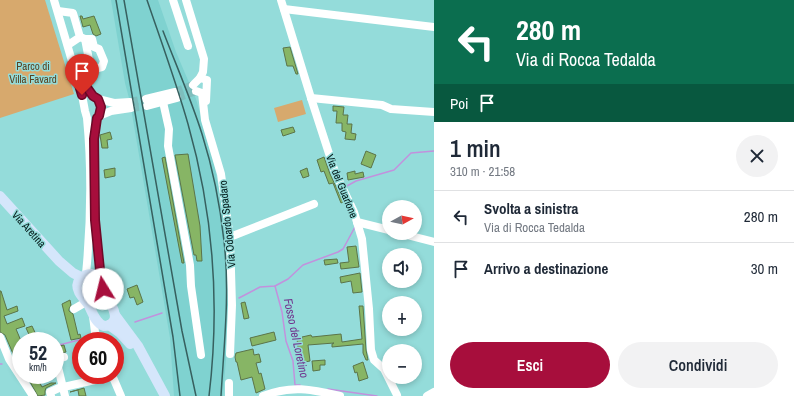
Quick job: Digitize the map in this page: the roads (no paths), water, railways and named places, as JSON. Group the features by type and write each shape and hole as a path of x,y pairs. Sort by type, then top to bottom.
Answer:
{"main road":[{"name":"Via Aretina","path":"0,196 59,261 73,273 83,276 93,274 101,280"},
{"name":"Via Aretina","path":"59,261 77,287 79,293 93,315"},
{"path":"77,287 83,276"},
{"path":"101,280 103,289 115,315 132,337 165,396"},
{"path":"93,315 100,323 120,333 145,360"},
{"path":"108,326 114,322 115,315"}],"street":[{"path":"54,0 84,102 87,118 90,165 90,222 83,276"},
{"path":"173,0 188,46"},
{"name":"Via Odoardo Spadaro","path":"186,0 204,59 207,62 208,70 204,79 204,87 194,88 202,93 205,120 221,174 230,236 232,305 230,354"},
{"name":"Via del Guarlone","path":"281,0 310,98 335,172 344,188 354,212 362,239 369,309 371,350 374,360 384,370 395,396"},
{"path":"284,9 434,27"},
{"path":"58,12 72,12 82,38 68,45"},
{"path":"75,71 101,107 94,139 95,220 101,280"},
{"name":"Via Odoardo Spadaro","path":"204,79 205,120"},
{"path":"176,95 163,102 146,102 176,95"},
{"path":"84,102 87,97 130,105 111,111 92,120 87,118"},
{"path":"310,98 434,112"},
{"path":"163,102 169,129 168,146 190,264 191,286 201,355"},
{"path":"230,236 314,204"},
{"path":"357,222 382,228"},
{"path":"422,239 434,242"},
{"path":"74,309 86,302"},
{"path":"93,315 95,332"},
{"path":"104,332 108,326"},
{"path":"0,337 9,359 33,396"},
{"path":"229,383 229,396"},
{"path":"62,384 65,396"},
{"path":"51,396 50,392 77,384"},
{"path":"116,384 121,396"},
{"path":"263,396 286,389 316,390 340,396"},
{"path":"427,396 434,392"}],"waterway":[{"path":"345,187 356,181 394,170 411,153 434,151"},
{"path":"239,298 260,287 275,286 288,279 303,265 343,249 355,227"},
{"name":"Fosso del Loretino","path":"275,286 282,312 286,341 293,361 295,385 300,385"},
{"path":"135,322 162,313"},
{"path":"64,344 72,342"},
{"name":"Fosso del Loretino","path":"328,389 377,396"}],"tunnel":[{"path":"175,92 193,85"},
{"path":"177,98 196,91"},
{"path":"130,102 146,99"},
{"path":"131,108 147,106"}],"railway":[{"path":"116,0 173,337 180,396"},
{"path":"124,0 182,331 196,396"},
{"path":"147,0 188,124 197,157 209,225 214,293 214,327 209,396"},
{"path":"163,31 202,134 216,187 226,260 226,318 221,396"}],"park label":[{"name":"Parco di Villa Favard","path":"33,72"}]}
